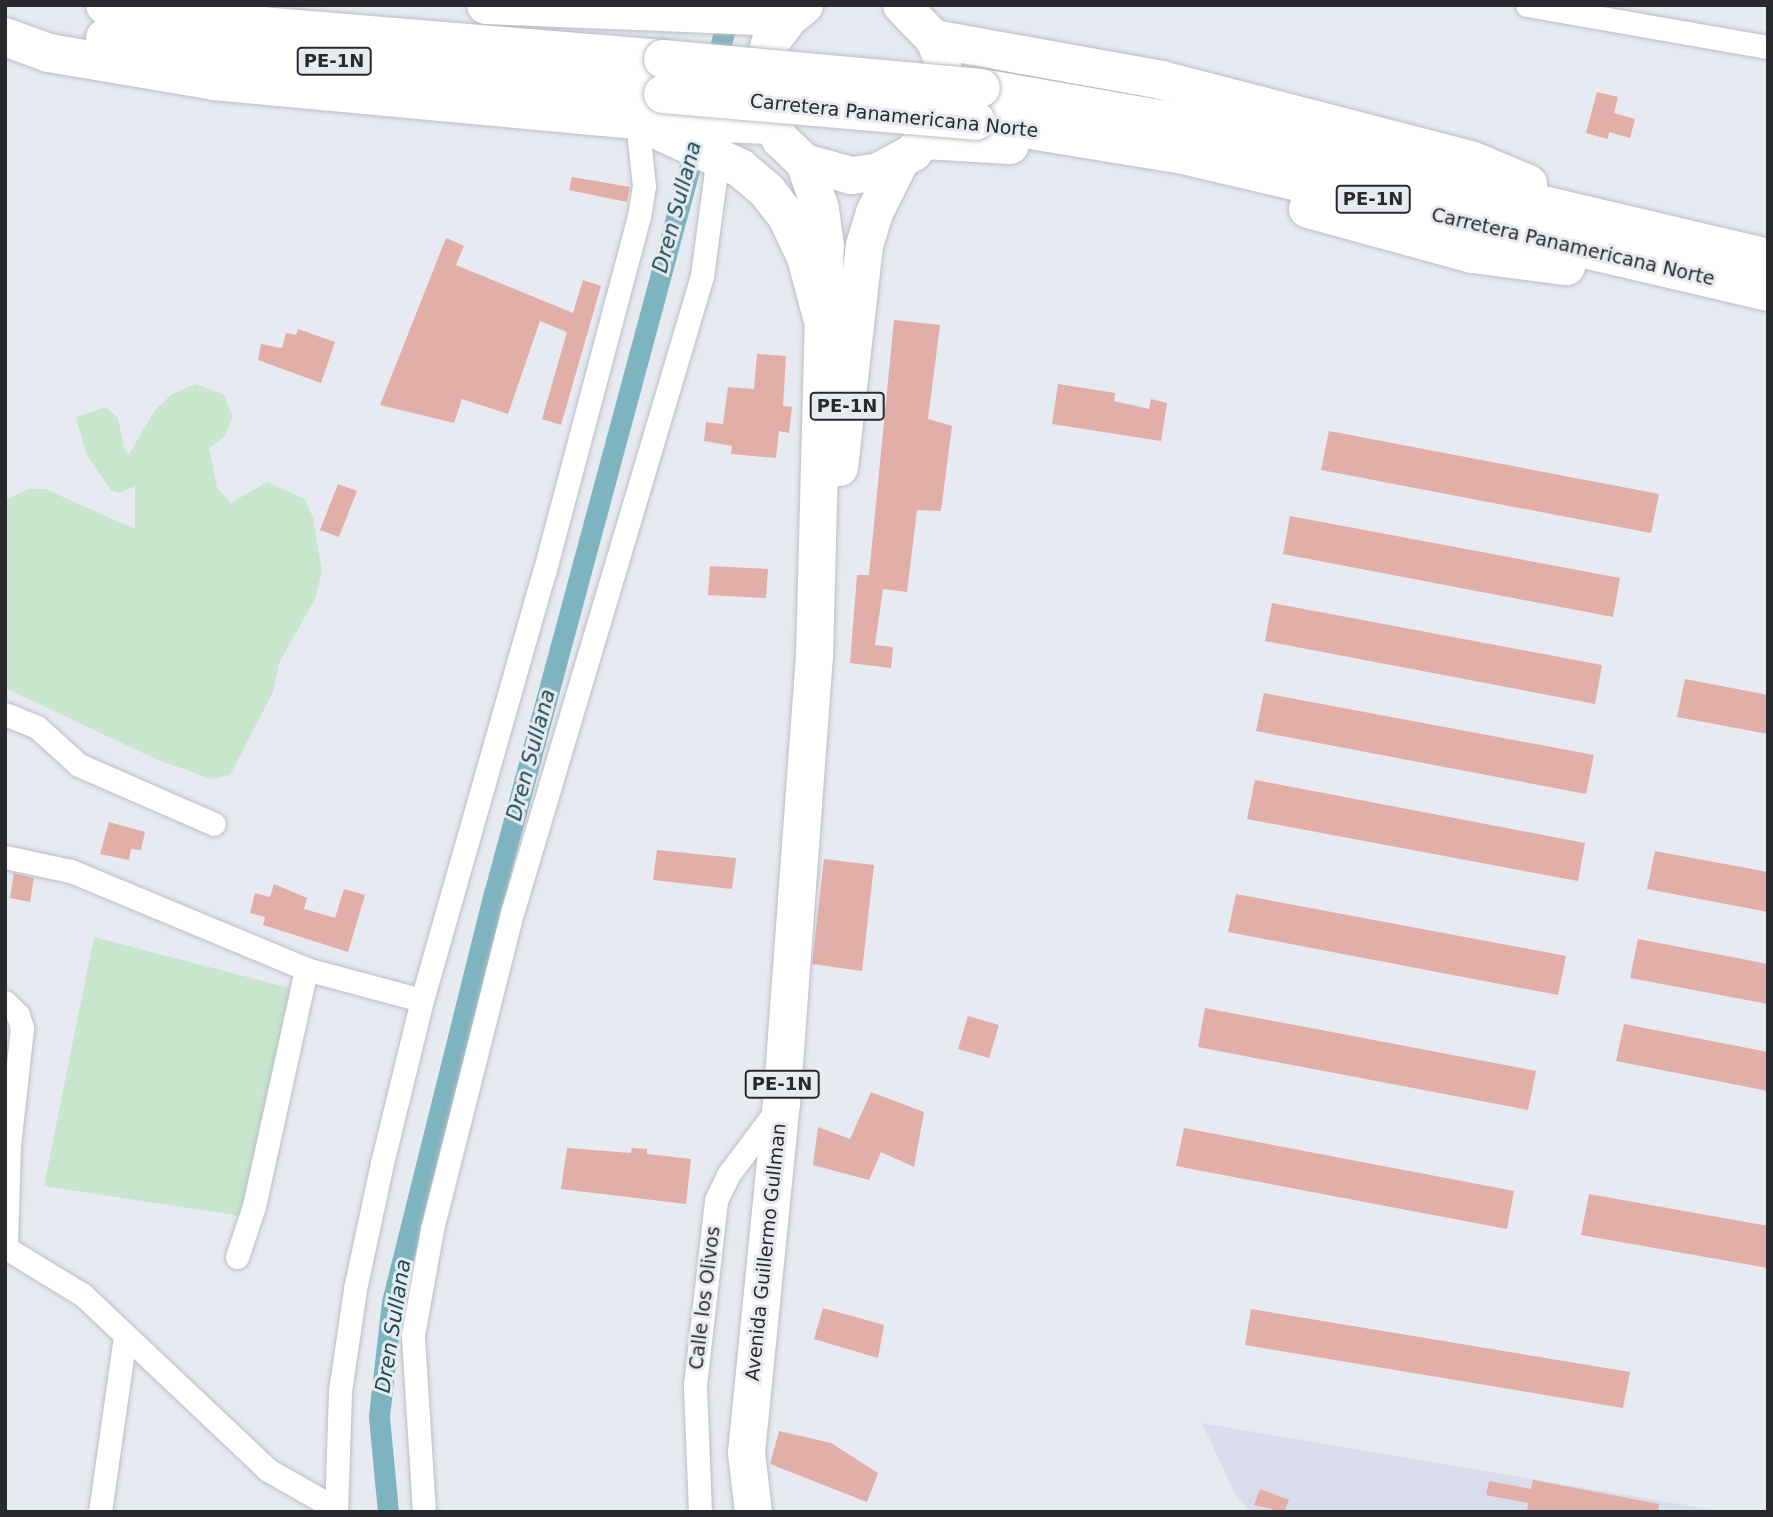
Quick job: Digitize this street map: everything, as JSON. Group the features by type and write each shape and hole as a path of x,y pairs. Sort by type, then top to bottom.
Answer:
{"highway":[{"name":"Carretera Panamericana Norte","path":"105,5 273,27 684,120"},
{"path":"486,5 746,17 797,11"},
{"name":"Carretera Panamericana Norte","path":"5,28 684,120 978,104 1233,132 1768,258"},
{"path":"5,37 49,52 214,81 771,125"},
{"path":"934,38 1161,80 1471,160 1630,227"},
{"name":"Carretera Panamericana Norte","path":"978,104 1183,155 1768,292"},
{"path":"684,120 767,191 787,217 806,257 822,317"},
{"path":"912,151 1037,148 1172,170 1473,254 1570,267 1663,269"}],"main road":[{"path":"901,5 934,38"},
{"name":"PE-1N","path":"797,11 764,60 761,93 771,125 804,162"},
{"name":"PE-1N","path":"912,151 943,101 945,80 934,38"},
{"path":"804,162 851,175 912,151"},
{"name":"Avenida Guillermo Gullman","path":"753,1512 746,1452 781,1104 814,656 864,246 912,151"},
{"name":"Avenida Guillermo Gullman","path":"804,162 820,208 825,245 814,656"}],"street":[{"path":"1527,5 1768,47"},
{"path":"5,1002 18,1015 22,1028 7,1144 6,1247 74,1288 268,1470 335,1510 340,1391 355,1289 422,1000 544,573 639,217 644,186 684,120"},
{"path":"424,1512 413,1335 432,1229 510,922 702,276 684,120"},
{"path":"5,714 37,727 79,765 214,824"},
{"path":"5,857 71,871 306,969 422,1000"},
{"path":"237,1257 254,1206 306,969"},
{"name":"Calle los Olivos","path":"700,1512 695,1385 716,1200 728,1175 781,1104"},
{"path":"100,1512 125,1336"}],"shaded area":[{"path":"1202,1423 1720,1511 1250,1512 1236,1496"}],"green space":[{"path":"195,384 223,394 233,416 224,437 209,448 217,488 231,503 267,482 305,499 313,518 322,571 315,599 279,663 273,692 230,775 212,779 158,760 5,688 5,500 28,489 45,489 135,529 135,486 120,493 111,490 86,454 76,417 106,407 118,418 124,448 129,454 155,410 171,395"},
{"path":"94,937 293,989 241,1216 44,1186"}],"building":[{"path":"1597,92 1618,97 1614,113 1635,119 1630,138 1609,132 1608,139 1586,133"},
{"path":"572,177 630,187 627,202 569,190"},
{"path":"446,238 464,246 456,265 573,313 583,280 601,286 561,425 542,419 567,332 540,321 508,414 462,399 454,423 380,405"},
{"path":"894,320 940,325 928,419 952,426 941,511 917,510 907,592 883,589 875,645 893,647 891,668 850,663 857,575 869,575"},
{"path":"298,329 335,342 321,383 258,360 261,344 282,348 286,333 296,335"},
{"path":"757,354 786,356 783,406 792,407 789,433 779,431 776,458 731,454 732,446 704,441 706,422 723,424 728,387 754,389"},
{"path":"1058,384 1115,393 1114,401 1149,409 1151,399 1167,403 1161,441 1052,424"},
{"path":"1329,431 1659,494 1651,533 1321,470"},
{"path":"338,484 357,491 339,537 320,530"},
{"path":"1290,516 1620,578 1613,617 1283,554"},
{"path":"710,566 768,569 766,598 708,595"},
{"path":"1272,603 1602,665 1595,704 1265,641"},
{"path":"1685,679 1768,695 1768,734 1677,717"},
{"path":"1264,693 1594,755 1586,794 1256,731"},
{"path":"1255,780 1585,843 1578,881 1247,819"},
{"path":"109,822 145,832 141,850 131,849 129,860 100,854"},
{"path":"657,850 736,858 732,889 653,880"},
{"path":"1655,851 1768,872 1768,912 1647,889"},
{"path":"824,859 874,865 862,971 812,964"},
{"path":"14,873 34,878 30,902 10,898"},
{"path":"274,884 307,898 304,909 335,918 344,889 365,895 348,952 263,925 265,917 250,913 255,893 270,897"},
{"path":"1236,894 1566,956 1558,995 1228,932"},
{"path":"1638,939 1768,964 1768,1004 1630,978"},
{"path":"1205,1008 1536,1071 1528,1110 1198,1047"},
{"path":"968,1016 999,1025 989,1058 958,1049"},
{"path":"1624,1024 1768,1052 1768,1091 1616,1061"},
{"path":"871,1092 924,1112 914,1167 881,1152 869,1180 813,1165 818,1127 850,1139"},
{"path":"1184,1128 1514,1191 1507,1229 1176,1166"},
{"path":"567,1148 631,1153 632,1148 647,1149 647,1154 691,1159 686,1204 561,1189"},
{"path":"1589,1194 1768,1226 1768,1268 1581,1235"},
{"path":"823,1308 884,1325 878,1358 814,1339"},
{"path":"1251,1309 1630,1372 1623,1408 1245,1345"},
{"path":"779,1431 831,1443 878,1473 867,1502 770,1464"},
{"path":"1533,1480 1659,1504 1658,1512 1527,1512 1528,1503 1486,1495 1489,1481 1531,1489"},
{"path":"1260,1489 1289,1500 1284,1512 1254,1505"}],"waterway":[{"name":"Dren Sullana","path":"714,72 730,8"},
{"name":"Dren Sullana","path":"388,1512 379,1416 392,1302 494,894 697,140"}]}
